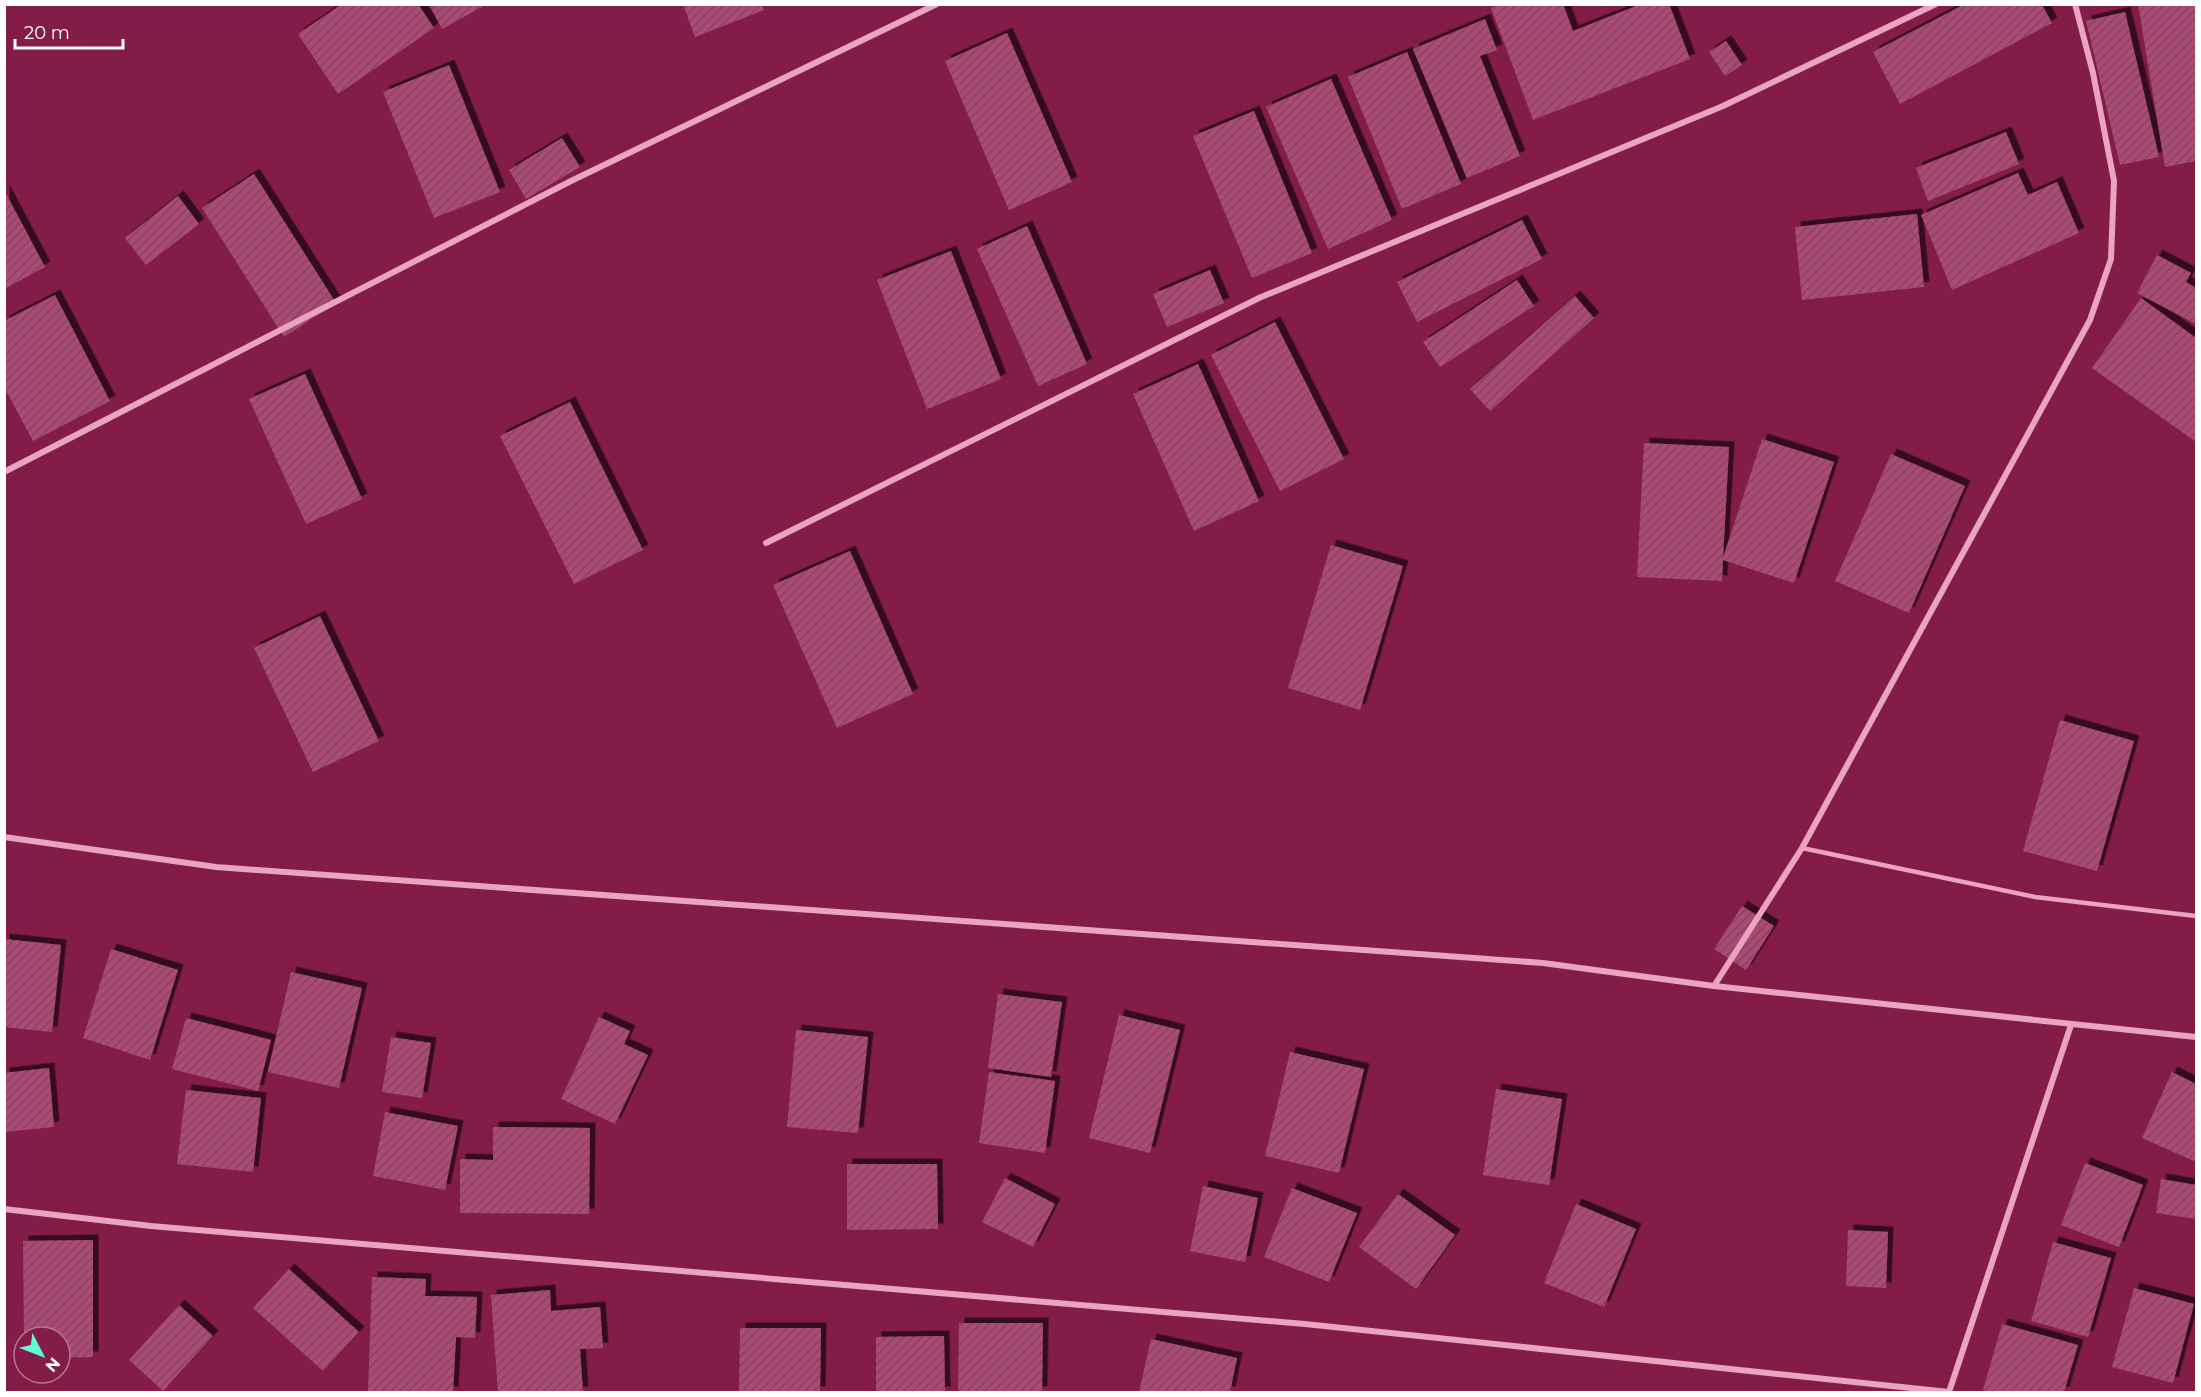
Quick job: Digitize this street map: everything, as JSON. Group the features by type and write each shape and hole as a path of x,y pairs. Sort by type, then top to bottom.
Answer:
{"street":[{"path":"4,472 571,181 937,4"},
{"path":"766,543 1258,298 1723,106 1936,4"},
{"path":"1714,986 1802,848 2090,320 2111,259 2114,181 2093,73 2074,4"},
{"path":"4,837 216,867 1543,963 1714,986 2196,1037"},
{"path":"4,1209 151,1226 1305,1324 1949,1392 2071,1025"}],"lane":[{"path":"1802,848 2036,897 2196,916"}],"building":[{"path":"342,4 418,4 434,28 338,94 298,34"},
{"path":"429,4 487,4 442,29"},
{"path":"683,4 762,4 764,10 695,37"},
{"path":"1501,4 1563,4 1573,31 1641,4 1669,4 1690,59 1533,120 1491,8"},
{"path":"2138,4 2196,4 2196,161 2165,167"},
{"path":"1963,5 2042,5 2052,23 1900,104 1873,52"},
{"path":"2125,12 2159,157 2120,165 2086,21"},
{"path":"1485,19 1497,50 1480,56 1520,156 1467,178 1413,49"},
{"path":"1007,33 1072,182 1009,210 945,61"},
{"path":"1726,41 1742,65 1725,76 1709,52"},
{"path":"1407,52 1461,184 1402,209 1348,77"},
{"path":"449,65 500,192 434,218 383,92"},
{"path":"1331,79 1392,220 1328,249 1266,107"},
{"path":"1254,111 1312,253 1252,278 1193,136"},
{"path":"2006,132 2019,164 1928,201 1916,168"},
{"path":"562,138 580,167 526,199 509,170"},
{"path":"2018,173 2028,195 2057,182 2079,233 1952,290 1921,215"},
{"path":"254,174 336,303 284,337 202,208"},
{"path":"4,190 45,267 4,289"},
{"path":"178,196 199,224 146,265 125,238"},
{"path":"1917,214 1924,287 1802,300 1795,227"},
{"path":"1522,220 1542,259 1417,322 1397,282"},
{"path":"1027,226 1087,364 1038,386 977,249"},
{"path":"951,251 1001,379 927,409 877,280"},
{"path":"2157,255 2191,273 2186,282 2196,288 2196,324 2137,293"},
{"path":"1210,270 1224,303 1167,327 1153,294"},
{"path":"1517,280 1534,306 1440,367 1423,342"},
{"path":"55,295 110,401 33,441 4,387 4,321"},
{"path":"1575,296 1594,318 1490,411 1470,389"},
{"path":"2141,298 2196,338 2196,442 2092,368"},
{"path":"1275,322 1344,459 1280,491 1211,355"},
{"path":"1198,364 1259,501 1194,531 1133,394"},
{"path":"305,374 362,499 306,524 249,399"},
{"path":"570,402 643,550 574,584 500,436"},
{"path":"1762,439 1834,462 1794,583 1723,560 1722,581 1637,577 1644,443 1729,447 1723,558"},
{"path":"1891,454 1965,486 1909,613 1835,581"},
{"path":"1331,545 1403,566 1360,710 1288,688"},
{"path":"850,551 913,694 837,728 773,585"},
{"path":"320,616 379,741 313,772 254,648"},
{"path":"2060,720 2134,741 2097,871 2023,851"},
{"path":"1742,906 1774,926 1746,970 1714,949"},
{"path":"4,939 61,945 52,1032 4,1027"},
{"path":"111,949 178,970 150,1060 83,1038"},
{"path":"291,972 362,988 339,1088 268,1072"},
{"path":"998,994 1062,1002 1051,1077 988,1068"},
{"path":"1119,1015 1180,1030 1150,1153 1089,1138"},
{"path":"599,1017 630,1031 624,1044 648,1055 615,1124 561,1099"},
{"path":"186,1018 271,1040 258,1091 172,1069"},
{"path":"796,1030 868,1037 858,1133 787,1127"},
{"path":"391,1037 431,1043 422,1098 382,1092"},
{"path":"1290,1052 1364,1069 1339,1173 1265,1156"},
{"path":"49,1068 54,1127 4,1132 4,1073"},
{"path":"989,1072 1055,1081 1045,1153 979,1143"},
{"path":"2172,1072 2196,1084 2196,1162 2142,1138"},
{"path":"1496,1089 1562,1099 1549,1185 1483,1175"},
{"path":"186,1090 261,1098 253,1172 177,1164"},
{"path":"385,1112 458,1126 445,1190 373,1176"},
{"path":"493,1127 590,1128 589,1214 460,1213 460,1159 493,1160"},
{"path":"2085,1163 2143,1185 2119,1247 2061,1225"},
{"path":"847,1164 937,1164 938,1229 847,1230"},
{"path":"1005,1178 1055,1204 1033,1247 982,1222"},
{"path":"2161,1179 2196,1185 2196,1219 2156,1213"},
{"path":"1203,1186 1258,1198 1245,1262 1190,1251"},
{"path":"1292,1188 1357,1213 1329,1282 1264,1257"},
{"path":"1398,1194 1455,1235 1416,1289 1359,1247"},
{"path":"1576,1204 1636,1229 1604,1307 1544,1283"},
{"path":"1848,1230 1888,1232 1886,1288 1846,1286"},
{"path":"93,1240 93,1357 72,1358 72,1325 24,1325 23,1241"},
{"path":"2053,1242 2111,1258 2088,1337 2031,1321"},
{"path":"289,1269 359,1332 323,1371 253,1308"},
{"path":"372,1277 426,1279 425,1296 477,1297 475,1338 456,1337 453,1392 368,1392"},
{"path":"2134,1288 2194,1304 2173,1383 2112,1367"},
{"path":"550,1290 551,1311 600,1307 603,1348 580,1349 583,1392 498,1392 491,1295"},
{"path":"179,1305 213,1336 163,1391 129,1360"},
{"path":"959,1323 1043,1323 1042,1392 958,1392"},
{"path":"2002,1324 2078,1345 2064,1392 1983,1390"},
{"path":"740,1328 821,1328 820,1392 739,1392"},
{"path":"944,1336 945,1392 876,1392 876,1337"},
{"path":"1151,1339 1237,1358 1230,1392 1139,1392"}]}
